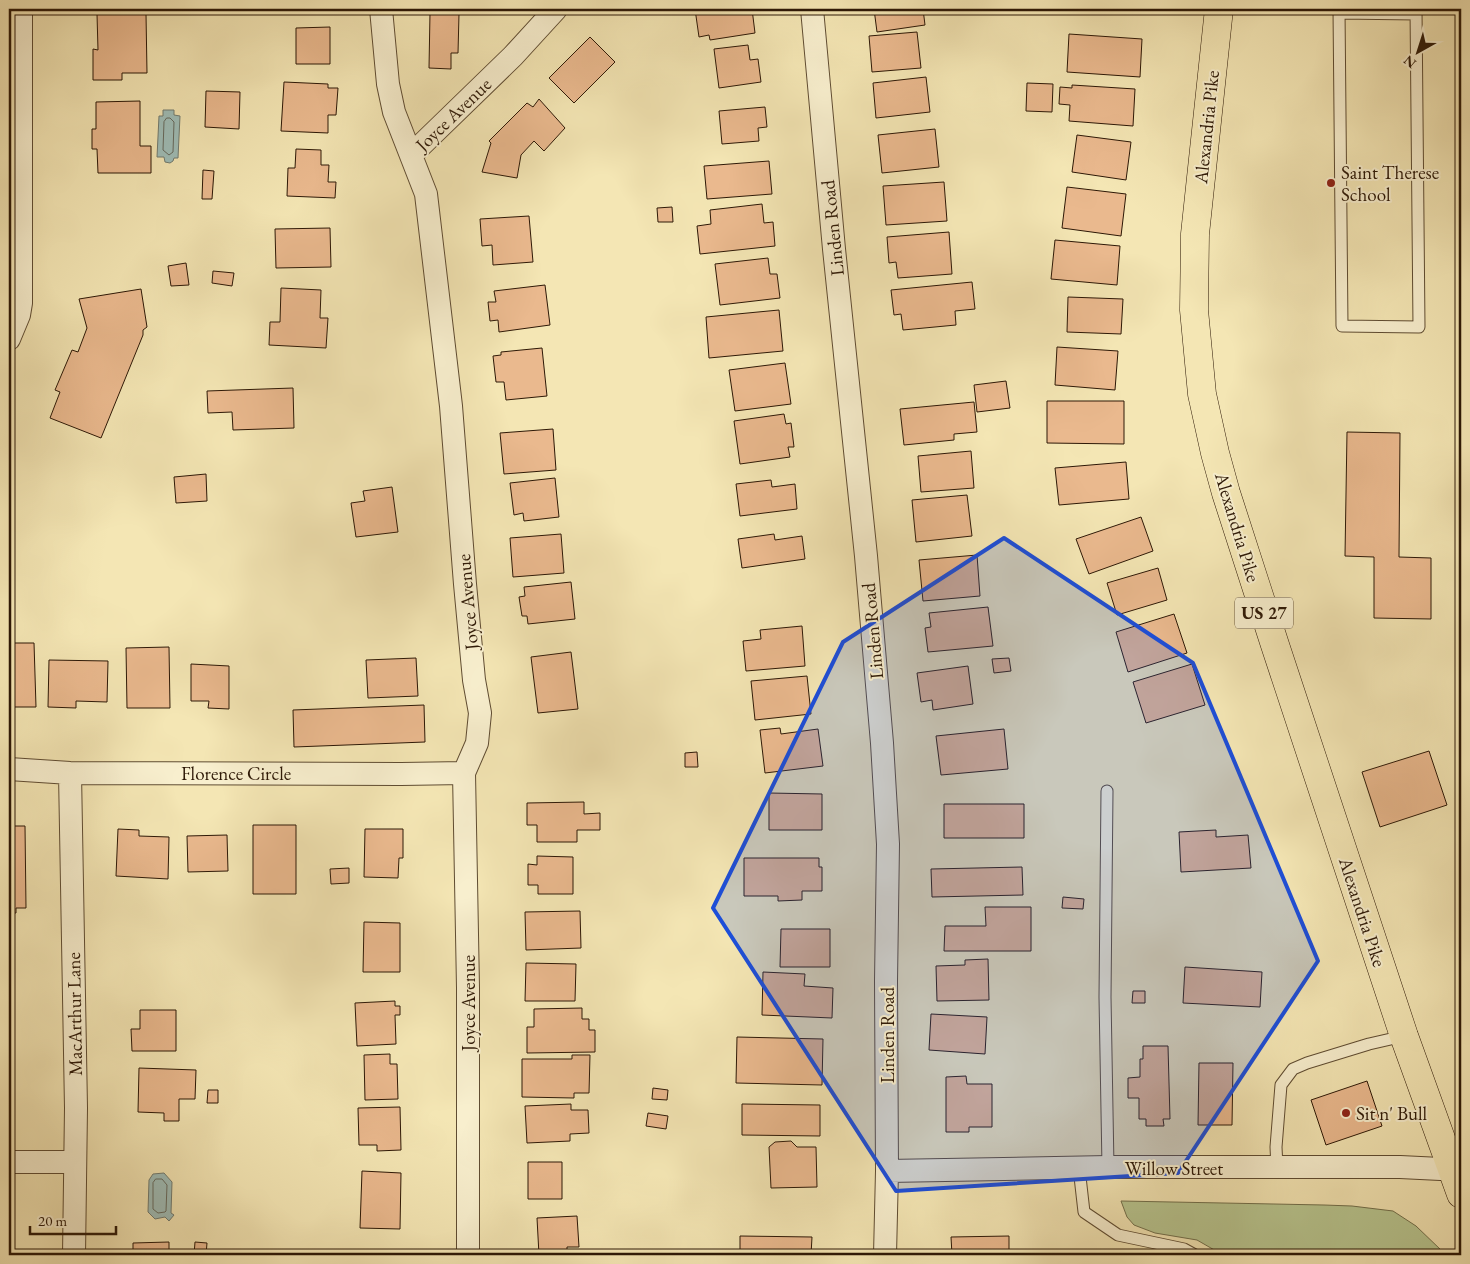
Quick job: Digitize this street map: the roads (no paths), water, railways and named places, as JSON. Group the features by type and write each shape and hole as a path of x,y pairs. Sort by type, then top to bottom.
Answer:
{"main road":[{"name":"Alexandria Pike","path":"1219,9 1195,234 1194,310 1202,394 1226,493 1274,644 1404,1036 1458,1178"}],"street":[{"path":"9,339 19,315 21,303 21,9"},
{"path":"381,9 388,84 394,112 411,155"},
{"name":"Joyce Avenue","path":"468,1255 468,988 464,773 478,743 480,712 474,680 451,406 426,194 411,155 513,56 556,9"},
{"name":"Linden Road","path":"812,9 866,565 882,743 888,844 886,980 888,1171 885,1255"},
{"name":"Florence Circle","path":"9,769 70,773 464,773"},
{"name":"MacArthur Lane","path":"70,773 76,1162 74,1255"},
{"path":"9,1162 76,1162"},
{"name":"Willow Street","path":"888,1171 1108,1167 1400,1167 1458,1178"}],"lane":[{"path":"1339,11 1416,12 1419,327 1342,326 1339,11"},
{"path":"1106,791 1105,997 1108,1167"},
{"path":"1276,1168 1281,1085 1293,1069 1360,1047 1404,1036"},
{"path":"1079,1168 1084,1212 1118,1235 1184,1248 1196,1255"}],"water":[{"path":"163,110 174,110 174,115 180,116 178,158 174,158 170,163 165,162 164,157 157,157 159,116 163,116"},
{"path":"164,1173 172,1182 171,1213 174,1215 169,1221 165,1217 155,1219 148,1212 149,1180 153,1174"}],"place":[{"name":"Saint Therese School","path":"1331,183"},
{"name":"Sit n' Bull","path":"1346,1113"}]}
